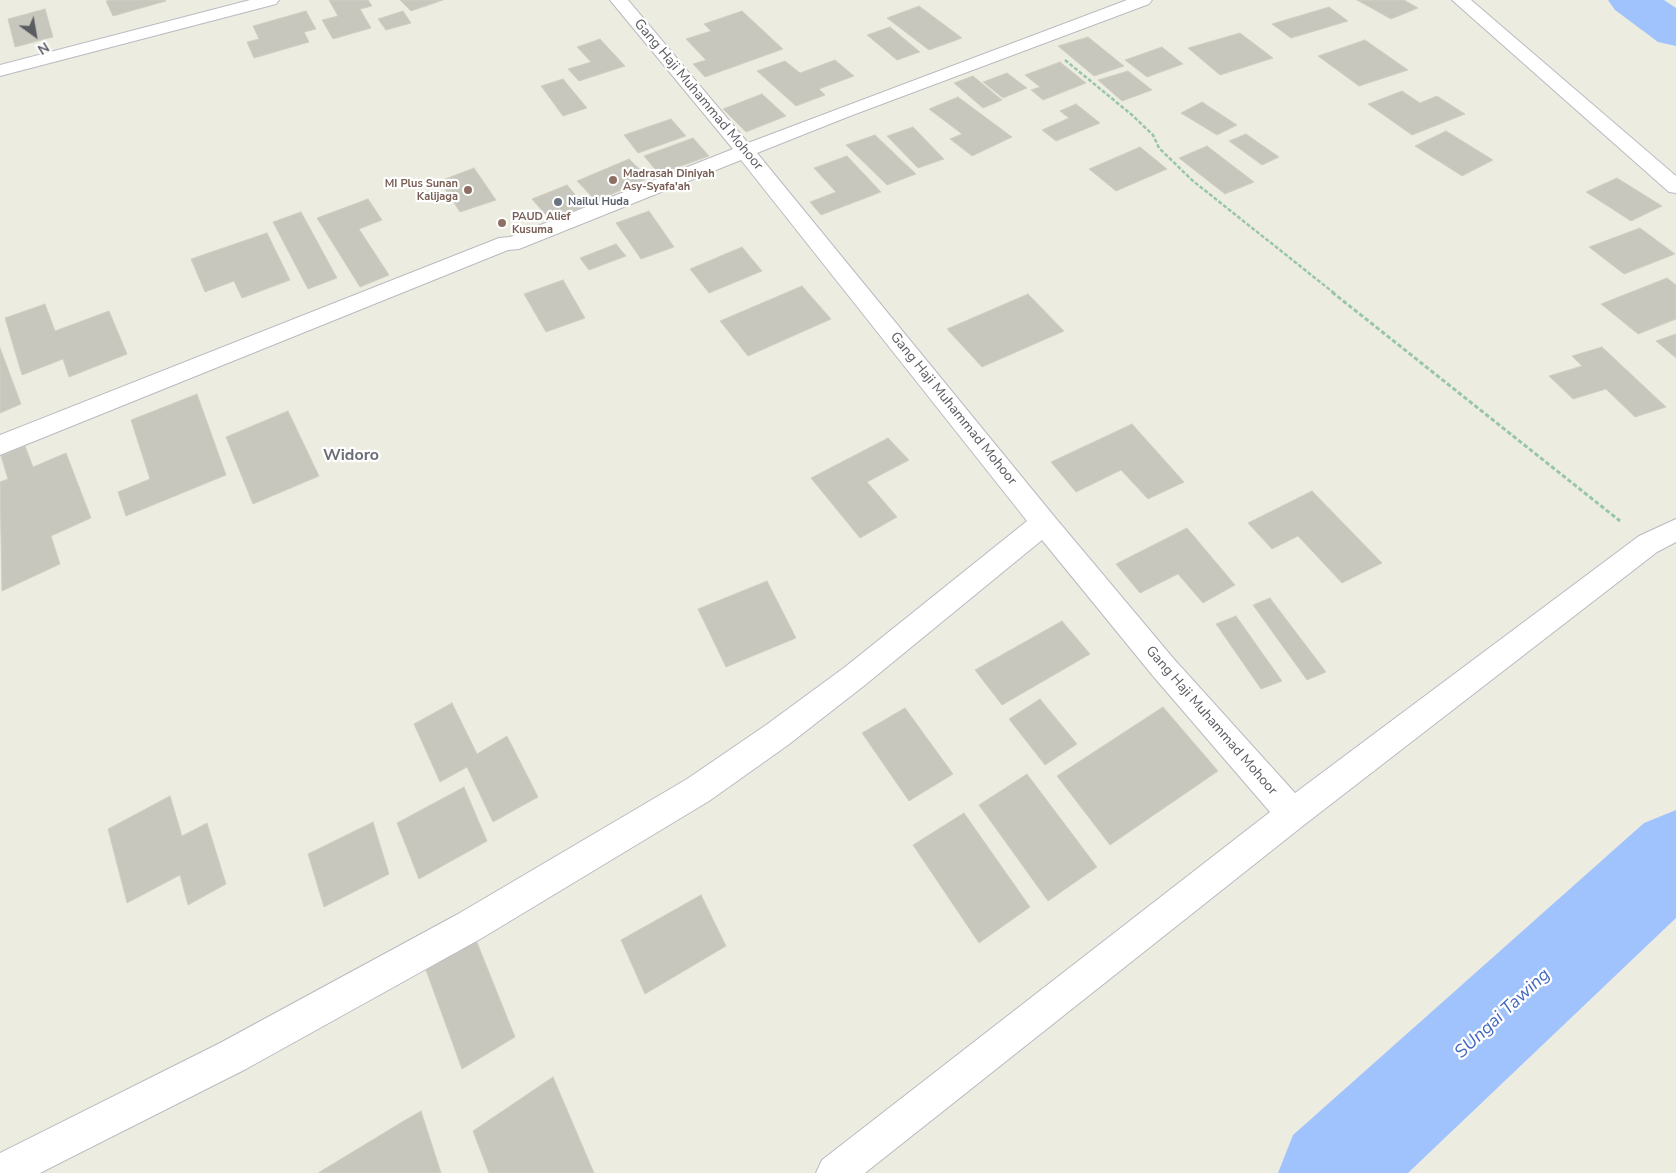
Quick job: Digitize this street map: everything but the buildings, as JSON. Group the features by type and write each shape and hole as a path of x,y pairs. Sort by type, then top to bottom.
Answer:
{"street":[{"path":"0,71 270,0"},
{"name":"Gang Haji Muhammad Mohoor","path":"619,0 745,151 1044,523 1163,667 1293,814"},
{"path":"0,445 507,243 511,244 745,151 1143,0"},
{"path":"1461,0 1676,187"},
{"path":"0,1173 250,1047 470,926 698,790 777,735 855,676 1044,523"},
{"path":"835,1173 1293,814 1648,544 1676,530"}],"path":[{"path":"1039,39 1132,115 1153,135 1159,148 1193,181 1648,544"}],"waterway":[{"name":"SUngai Tawing","path":"1632,0 1676,31"},
{"name":"SUngai Tawing","path":"1331,1173 1676,855"}],"place":[{"name":"Madrasah Diniyah Asy-Syafa'ah","path":"613,180"},
{"name":"MI Plus Sunan Kalijaga","path":"468,190"},
{"name":"Nailul Huda","path":"558,202"},
{"name":"PAUD Alief Kusuma","path":"502,223"}],"district":[{"name":"Widoro","path":"351,456"}]}
